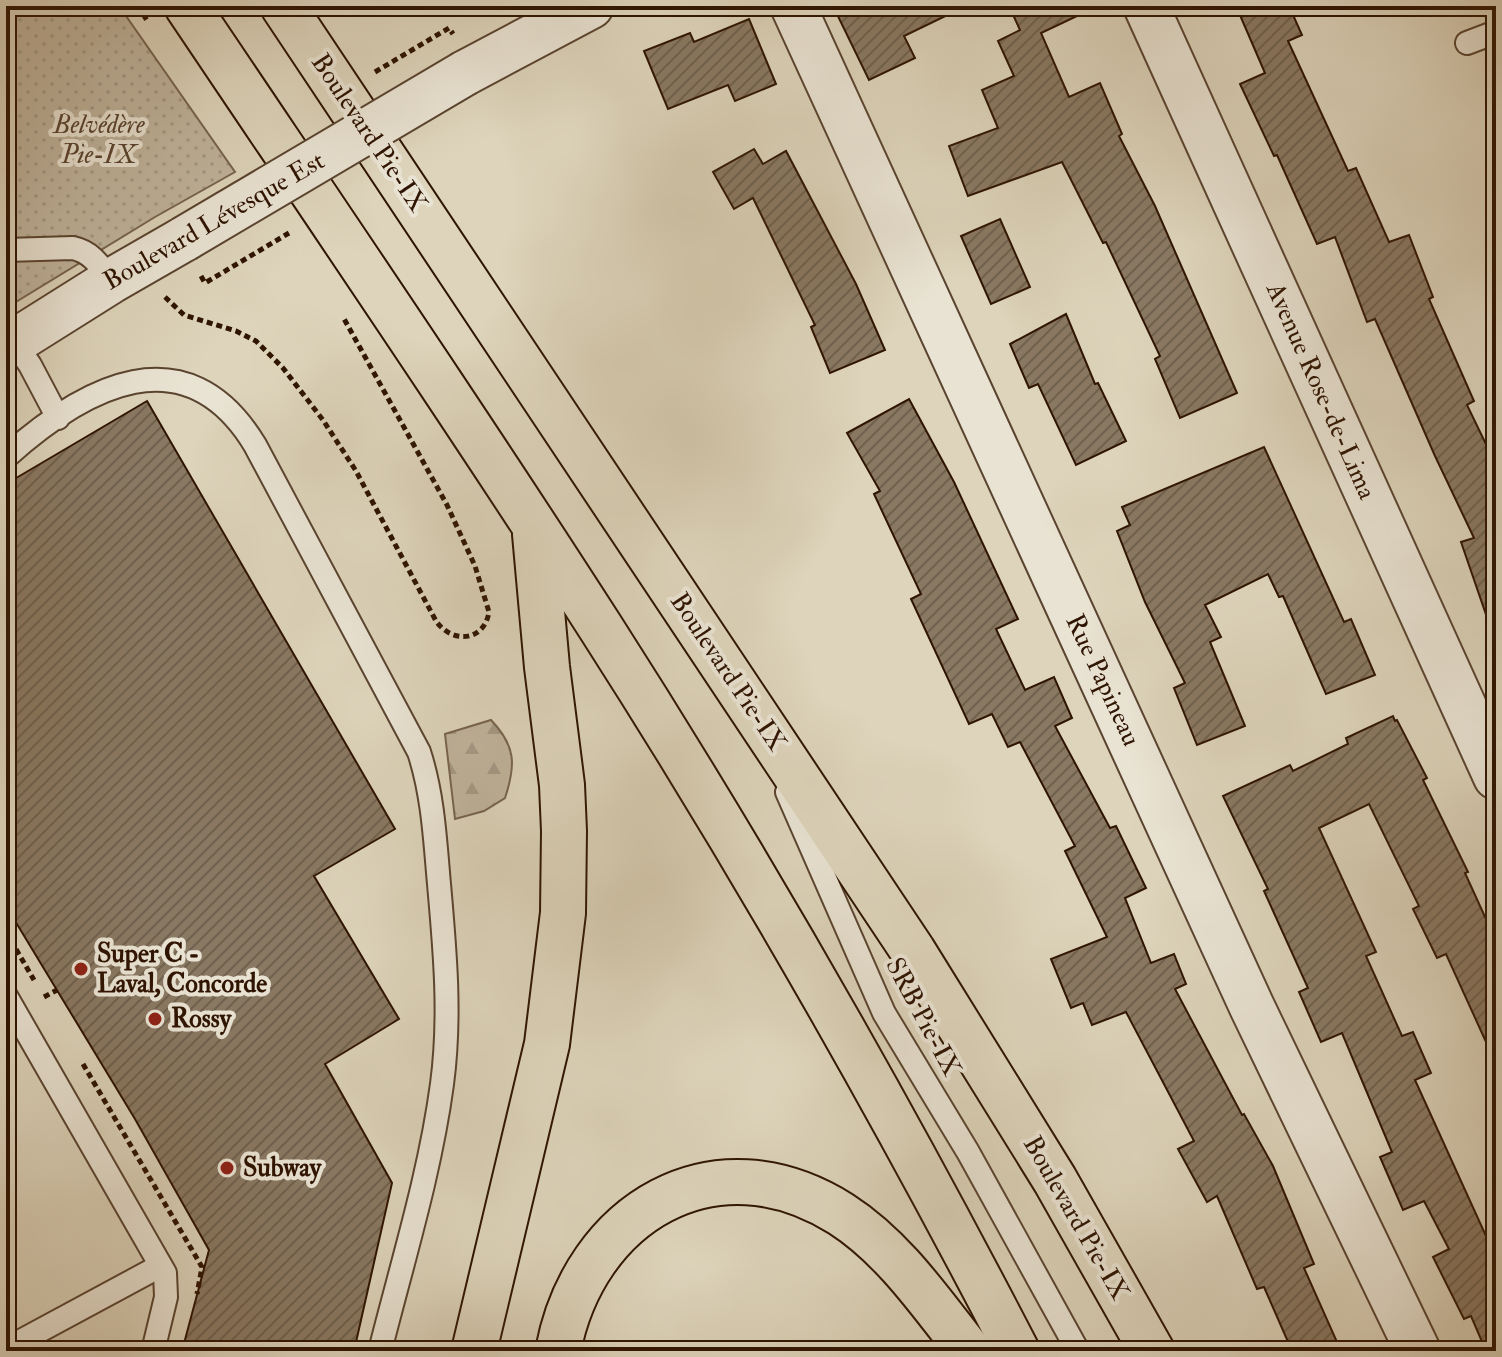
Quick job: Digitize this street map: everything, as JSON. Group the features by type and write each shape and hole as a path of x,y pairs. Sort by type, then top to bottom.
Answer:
{"highway":[{"path":"187,6 617,654 767,899 903,1138 1017,1351"},
{"name":"Boulevard Pie-IX","path":"286,10 966,1034 1091,1241 1152,1351"},
{"path":"474,1351 547,1044 563,913 562,785 547,667 535,528"},
{"path":"558,1351 576,1292 585,1273 610,1239 638,1214 672,1195 731,1182 785,1189 841,1214 886,1251 969,1351"},
{"path":"1091,1241 1178,1351"}],"street":[{"name":"Boulevard Lévesque Est","path":"10,345 111,281 465,73 591,6"},
{"name":"Rue Papineau","path":"793,6 1252,1007 1418,1351"},
{"name":"Avenue Rose-de-Lima","path":"1146,6 1496,777"}],"lane":[{"path":"1467,43 1496,32"},
{"path":"6,250 83,250 91,254 111,281"},
{"path":"10,345 30,365 58,418"},
{"path":"6,457 27,438 104,390 119,384 150,379 195,388 209,395 234,414 266,466 419,752 433,808 446,962 445,1054 428,1160 380,1351"},
{"name":"SRB Pie-IX","path":"745,697 884,1013 968,1152 1078,1351"},
{"path":"6,996 165,1273 166,1297 153,1351"},
{"path":"6,1349 160,1266"}],"path":[{"path":"384,66 443,31"},
{"path":"211,279 289,233 296,243"},
{"path":"158,288 171,305 184,315 247,336 271,354 341,446 436,621 447,634 468,637 481,631 489,612 475,566 447,505 342,314"},
{"path":"44,997 57,990"}],"green space":[{"name":"Belvédère Pie-IX","path":"29,6 119,6 235,172 6,308 6,21"},
{"path":"491,720 505,739 512,756 505,798 484,811 455,819 445,734"}],"building":[{"path":"833,6 966,6 904,36 915,58 869,80"},
{"path":"1009,6 1098,6 1041,33 1069,97 1100,83 1122,134 1119,136 1155,206 1237,393 1180,418 1155,359 1160,356 1106,242 1103,243 1062,162 968,196 949,146 998,128 982,90 1014,76 998,41 1020,30"},
{"path":"1236,6 1289,6 1302,35 1288,41 1348,171 1356,168 1389,242 1409,235 1433,297 1429,299 1474,401 1467,405 1496,465 1496,628 1491,629 1461,542 1474,538 1375,319 1367,322 1335,237 1317,244 1277,155 1274,156 1240,84 1265,73"},
{"path":"749,19 776,84 735,101 728,85 668,109 644,51 690,33 694,42"},
{"path":"754,149 763,164 786,151 856,284 885,350 830,373 811,327 815,325 753,198 734,209 713,172"},
{"path":"1000,219 1030,287 991,304 961,236"},
{"path":"1066,314 1095,384 1098,383 1126,441 1076,465 1038,384 1029,388 1010,344"},
{"path":"909,399 954,482 1018,619 996,629 1025,690 1054,677 1072,718 1055,726 1110,828 1116,826 1146,888 1125,898 1151,963 1174,954 1186,984 1175,989 1242,1115 1273,1166 1314,1264 1304,1268 1341,1351 1292,1351 1264,1287 1257,1289 1217,1196 1207,1202 1178,1149 1194,1141 1126,1012 1092,1025 1083,1003 1071,1008 1051,959 1107,937 1065,851 1075,846 1020,742 1008,747 992,714 969,724 911,599 921,594 874,494 880,491 847,433"},
{"path":"147,401 395,829 314,876 399,1019 325,1064 392,1183 354,1351 182,1351 209,1250 135,1119 6,906 6,484"},
{"path":"1264,447 1344,622 1351,619 1375,675 1326,694 1283,596 1279,597 1268,574 1205,605 1221,637 1210,642 1245,726 1197,745 1174,688 1185,683 1145,602 1117,531 1130,525 1122,507"},
{"path":"1393,716 1427,778 1423,780 1468,872 1465,873 1496,941 1496,1064 1446,954 1437,958 1413,909 1419,906 1369,804 1319,828 1376,952 1366,956 1402,1036 1413,1032 1431,1073 1415,1080 1496,1258 1496,1351 1486,1351 1471,1316 1464,1319 1433,1257 1449,1249 1424,1201 1403,1210 1380,1157 1392,1152 1342,1033 1321,1042 1299,992 1308,988 1264,891 1268,889 1223,796 1290,765 1293,771 1348,744 1346,738"}],"place":[{"name":"Super C - Laval, Concorde","path":"81,969"},
{"name":"Rossy","path":"155,1019"},
{"name":"Subway","path":"227,1168"}]}
